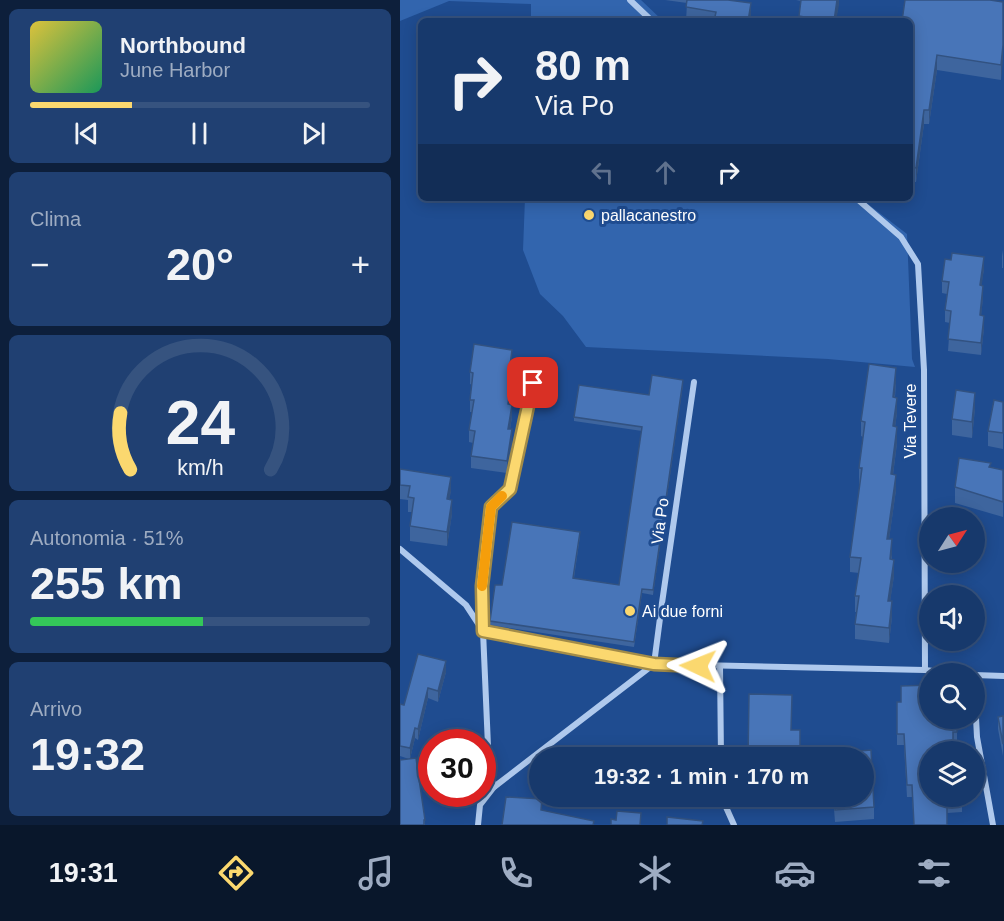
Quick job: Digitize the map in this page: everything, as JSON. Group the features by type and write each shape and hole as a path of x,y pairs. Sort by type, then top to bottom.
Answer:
{"street":[{"path":"630,0 649,18"},
{"name":"Via Tevere","path":"859,201 901,237 918,264 924,370 925,663"},
{"name":"Via Po","path":"654,664 694,382"},
{"path":"487,729 482,586 491,507 510,489 533,383"},
{"path":"400,549 466,605 483,631 654,664 919,670"},
{"path":"496,785 654,664"},
{"path":"720,666 721,747"},
{"path":"985,677 1003,676"},
{"path":"977,729 993,825"},
{"path":"478,825 480,807"},
{"path":"726,807 734,825"}],"shaded area":[{"path":"400,0 641,0 660,18 531,18 531,4 449,1 400,21"},
{"path":"525,201 864,201 907,234 912,359 915,367 828,359 586,347 563,316 540,294 523,250"}],"building":[{"path":"687,0 728,0 751,3 748,18 715,18 716,12 686,7"},
{"path":"801,0 837,0 834,18 799,16"},
{"path":"905,0 1003,2 1001,65 937,55 929,110 924,110 916,168 913,168 913,18 902,18"},
{"path":"952,253 984,257 980,285 983,286 980,315 984,316 981,343 948,339 951,311 945,310 949,282 942,281 945,259 951,260"},
{"path":"474,344 512,350 508,404 512,405 508,429 512,429 507,461 471,456 475,431 469,430 474,400 470,400 473,373 470,372"},
{"path":"869,364 896,368 893,397 897,398 893,426 897,427 891,474 896,475 887,539 892,539 890,559 894,560 888,601 892,601 889,628 855,624 859,596 855,596 861,558 850,557 862,468 859,468 865,422 861,421"},
{"path":"652,375 683,380 653,590 642,589 634,642 490,621 495,585 502,585 512,522 580,532 573,578 619,585 642,427 574,417 579,385 649,395"},
{"path":"956,390 975,393 972,422 952,419"},
{"path":"994,400 1003,402 1003,433 988,431"},
{"path":"959,458 991,463 989,467 1003,470 1003,502 955,487"},
{"path":"400,469 451,477 447,499 452,500 447,532 410,526 414,498 408,497 410,486 400,485"},
{"path":"418,654 446,661 438,691 428,688 418,729 415,728 410,748 400,746 400,704 404,705"},
{"path":"919,685 919,729 957,729 957,732 953,732 953,741 919,741 919,807 947,807 947,825 914,825 912,785 907,785 904,734 897,734 897,702 901,702 901,686"},
{"path":"749,694 792,695 791,730 800,730 800,747 748,747"},
{"path":"1003,716 1003,744 998,717"},
{"path":"416,758 418,807 423,807 424,825 400,825 400,760"},
{"path":"506,797 529,798 529,807 541,807 541,810 594,821 593,825 502,825"},
{"path":"835,807 874,807 835,810"},
{"path":"617,811 641,813 640,825 611,825 611,819 616,820"},
{"path":"667,817 703,821 702,825 667,825"}],"slow traffic":[{"path":"482,586 491,507 502,496"}],"place":[{"name":"pallacanestro","path":"589,215"},
{"name":"Ai due forni","path":"630,611"}],"route":[{"path":"533,383 510,489 491,507 482,586 483,631 654,664 698,666"}]}
